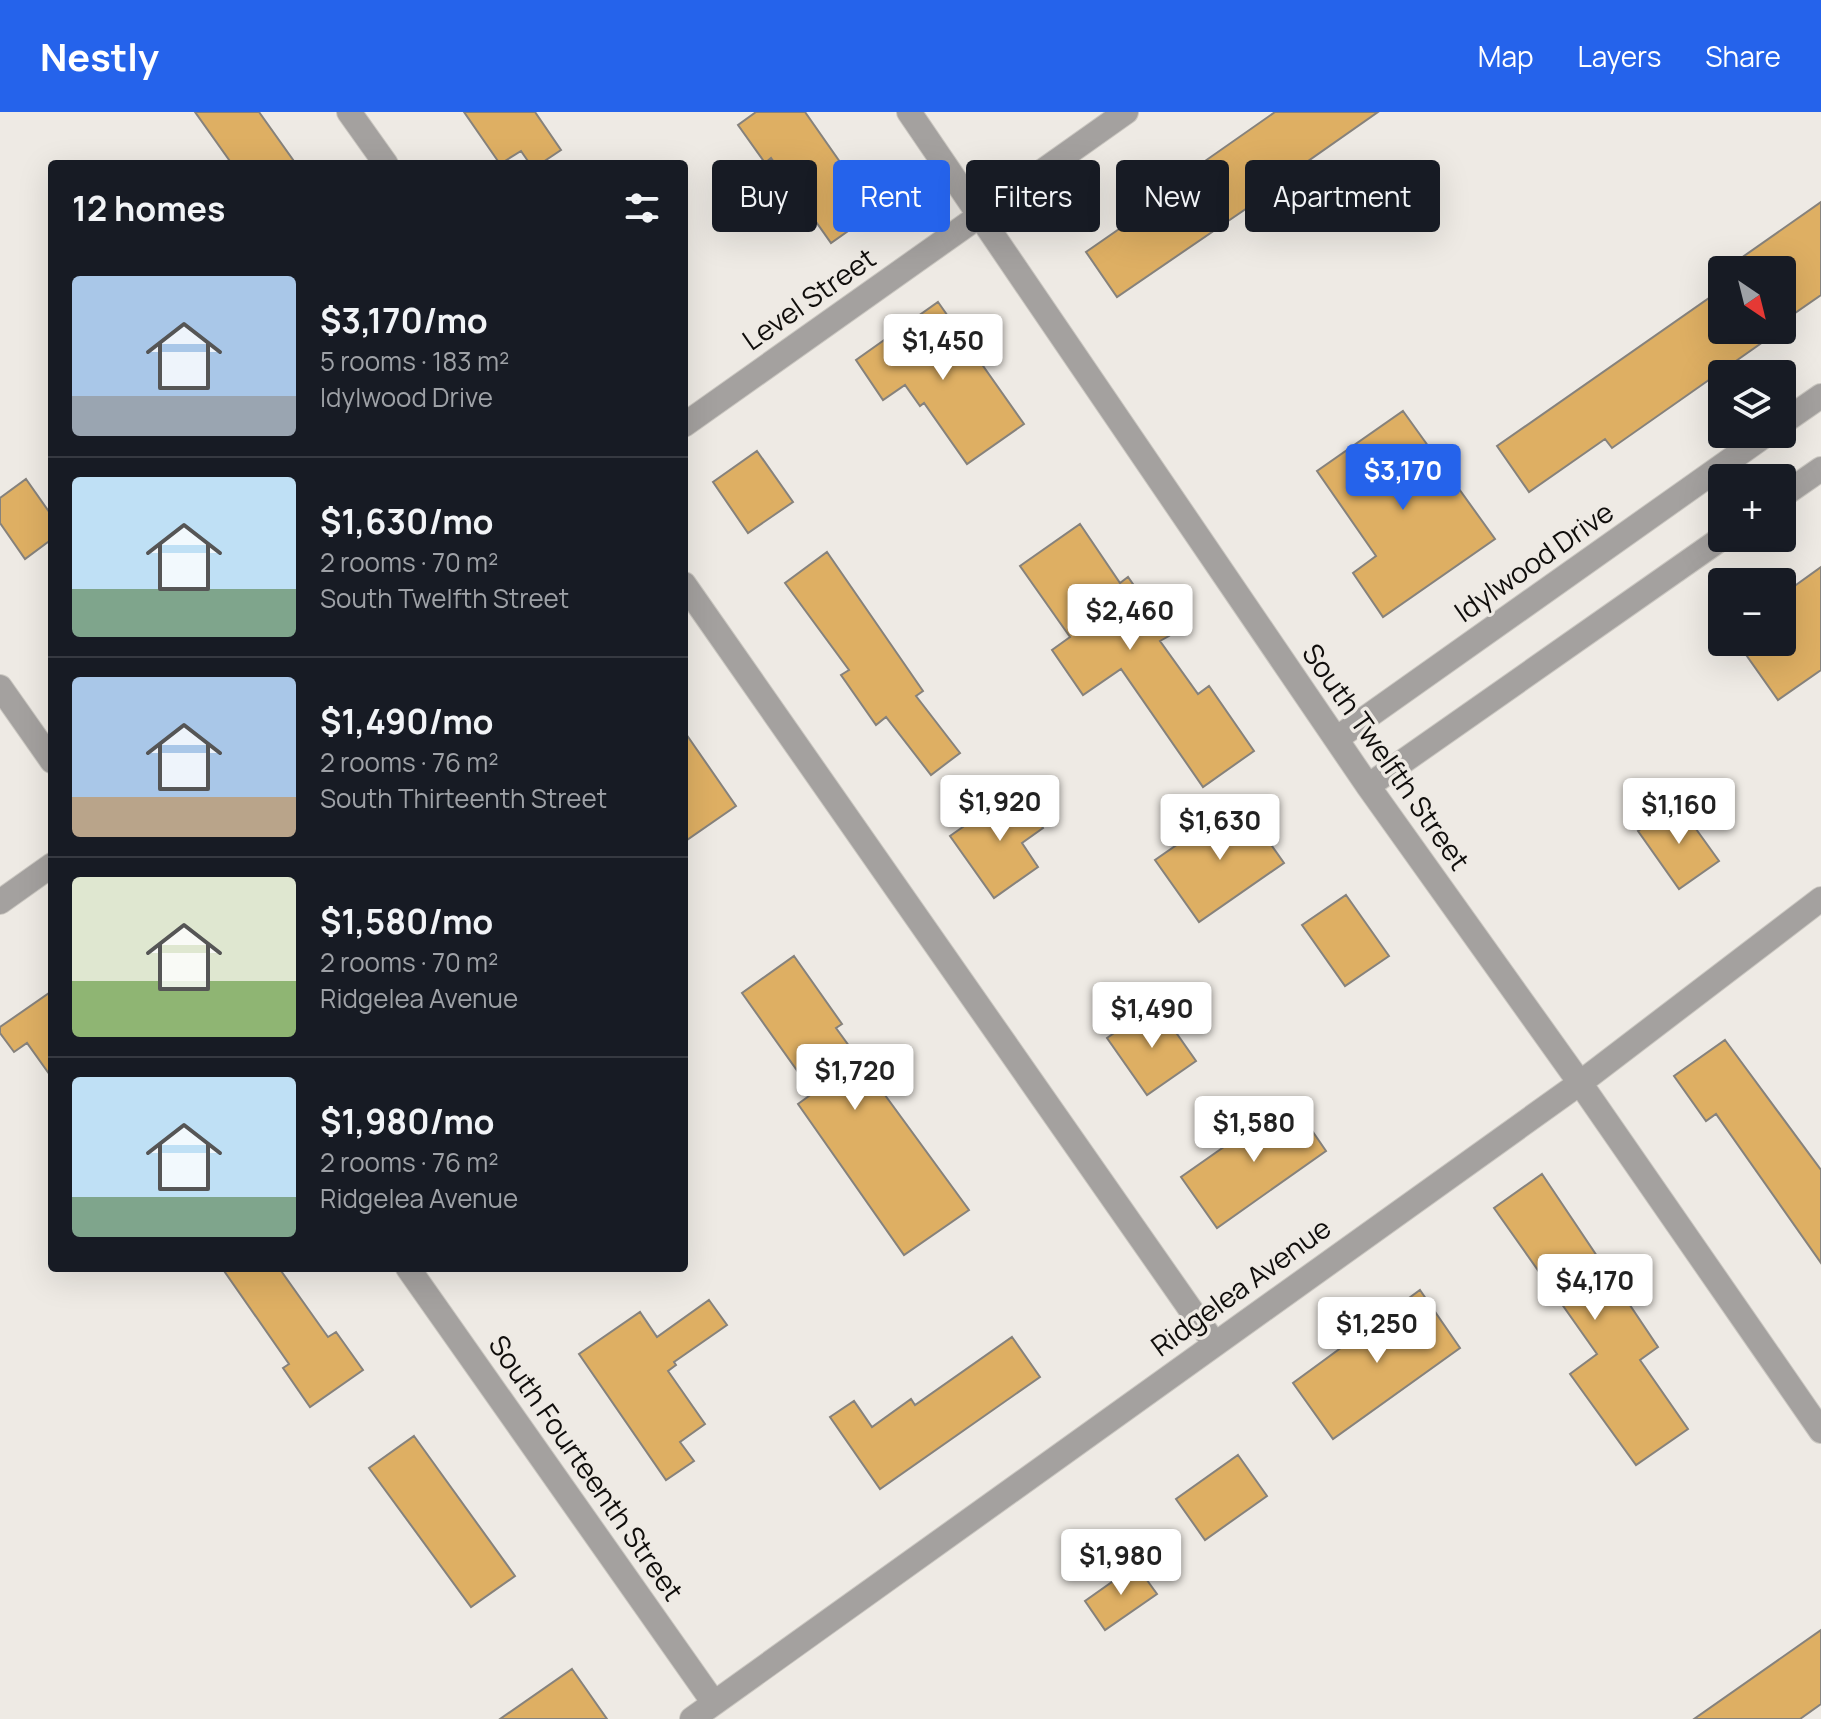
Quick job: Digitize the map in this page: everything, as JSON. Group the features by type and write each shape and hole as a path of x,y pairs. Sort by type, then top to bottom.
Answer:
{"street":[{"path":"349,112 383,160"},
{"name":"South Twelfth Street","path":"909,112 966,196"},
{"name":"Level Street","path":"1057,160 1126,112"},
{"name":"Level Street","path":"688,422 966,224"},
{"name":"South Twelfth Street","path":"991,232 1368,786 1580,1083 1821,1431"},
{"path":"1796,413 1821,396"},
{"name":"Idylwood Drive","path":"1336,739 1747,448"},
{"path":"1796,486 1821,469"},
{"path":"1368,786 1708,548"},
{"path":"688,590 1214,1343"},
{"path":"0,687 48,755"},
{"path":"0,902 48,868"},
{"name":"Ridgelea Avenue","path":"692,1719 1580,1083 1821,899"},
{"name":"South Fourteenth Street","path":"411,1272 714,1703"}],"building":[{"path":"195,112 259,112 293,160 229,160"},
{"path":"464,112 535,112 561,150 546,160 527,160 521,151 506,160 497,160"},
{"path":"756,112 805,112 839,160 833,160 833,232 847,232 831,243 817,223 817,160 763,160 738,125"},
{"path":"1275,112 1378,112 1310,160 1245,160 1245,209 1229,220 1229,160 1206,160"},
{"path":"1821,202 1821,295 1796,312 1796,256 1744,256"},
{"path":"1116,231 1212,232 1117,297 1086,252"},
{"path":"1708,299 1708,344 1760,344 1737,360 1708,360 1708,381 1612,448 1605,439 1529,492 1497,446"},
{"path":"938,302 1024,424 967,464 924,403 920,406 905,385 883,400 856,360"},
{"path":"1403,411 1495,539 1383,617 1353,573 1376,556 1317,471"},
{"path":"757,451 793,502 748,533 713,482"},
{"path":"26,479 48,510 48,542 25,559 0,523 0,498"},
{"path":"1080,524 1120,583 1128,577 1169,636 1160,641 1198,694 1209,686 1254,751 1203,787 1121,669 1083,695 1052,650 1070,637 1020,566"},
{"path":"827,552 923,691 916,696 960,753 931,775 886,717 876,725 841,675 849,670 785,583"},
{"path":"1821,567 1821,670 1778,700 1747,656 1796,656 1796,585"},
{"path":"688,737 736,806 688,839"},
{"path":"1016,790 1043,828 1022,843 1038,867 994,898 950,836"},
{"path":"1240,801 1284,863 1199,922 1155,860"},
{"path":"1678,804 1719,861 1679,889 1638,831"},
{"path":"1346,895 1389,956 1345,986 1302,925"},
{"path":"794,956 842,1024 836,1028 969,1210 904,1255 798,1104 813,1093 742,993"},
{"path":"48,994 48,1072 27,1043 14,1052 0,1033 0,1027"},
{"path":"1156,1004 1196,1061 1147,1095 1107,1038"},
{"path":"1725,1040 1821,1170 1821,1263 1716,1114 1706,1121 1674,1076"},
{"path":"1291,1100 1326,1151 1217,1228 1181,1177"},
{"path":"1542,1174 1658,1347 1640,1360 1688,1429 1636,1465 1570,1374 1597,1354 1494,1208"},
{"path":"225,1272 282,1272 328,1337 336,1332 363,1370 310,1407 283,1368 289,1364"},
{"path":"1420,1290 1460,1348 1333,1439 1293,1383"},
{"path":"709,1300 727,1325 674,1362 676,1365 668,1371 705,1424 680,1442 694,1461 666,1480 579,1354 640,1312 657,1337"},
{"path":"1012,1337 1040,1377 880,1489 830,1417 854,1401 872,1427 911,1399 915,1405"},
{"path":"414,1436 515,1576 471,1607 369,1468"},
{"path":"1238,1455 1267,1496 1205,1540 1176,1499"},
{"path":"1136,1565 1157,1594 1105,1630 1085,1601"},
{"path":"1821,1630 1821,1704 1800,1719 1694,1719"},
{"path":"572,1669 607,1719 500,1719"}]}
